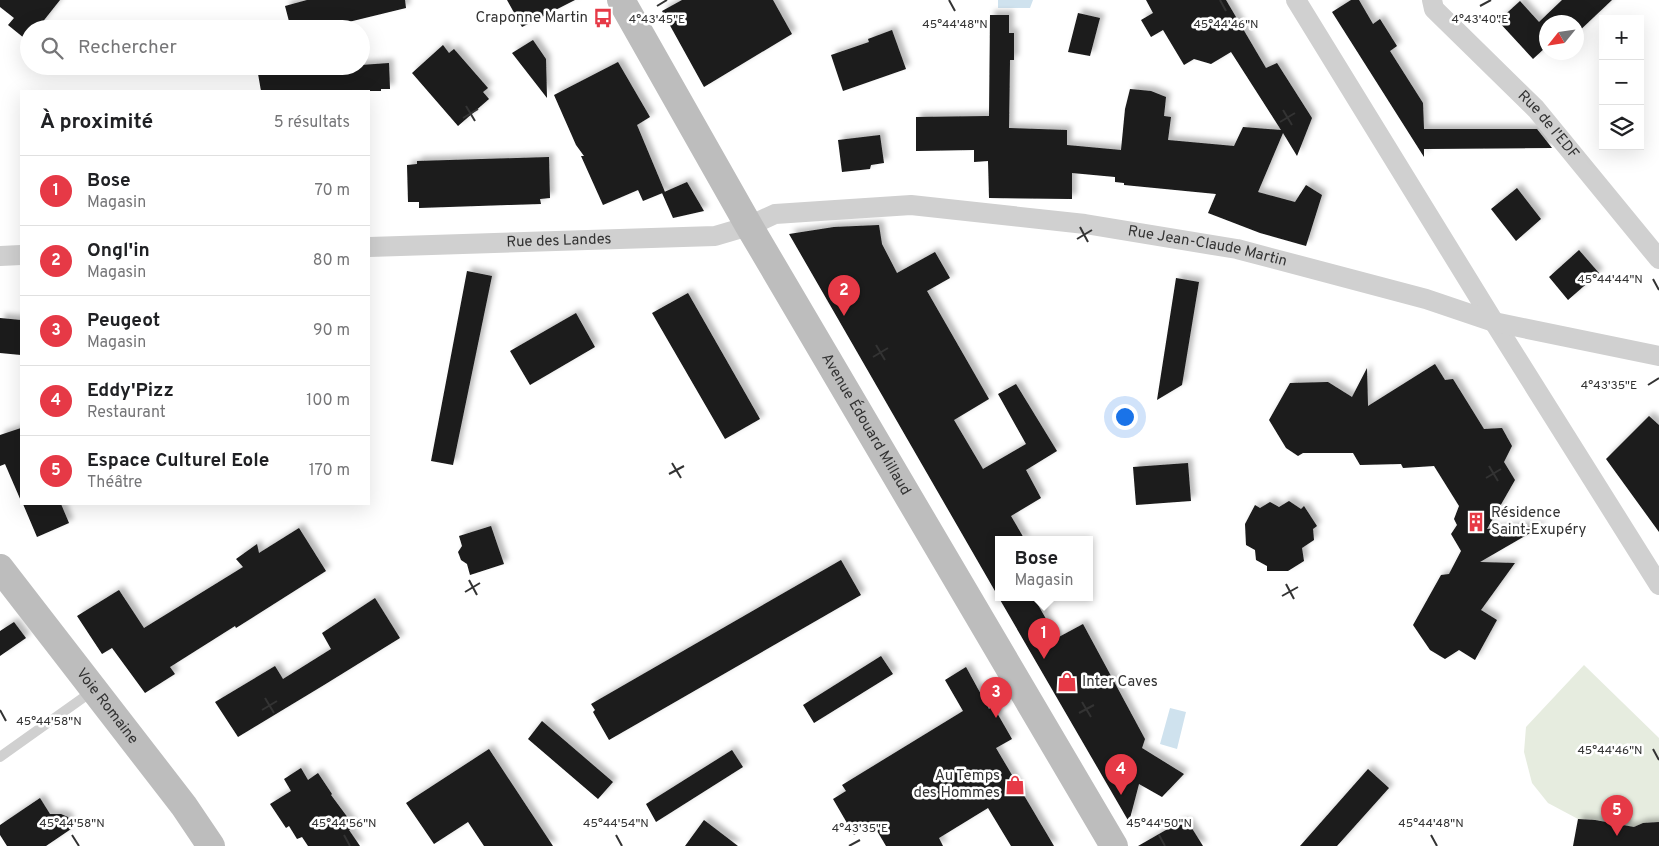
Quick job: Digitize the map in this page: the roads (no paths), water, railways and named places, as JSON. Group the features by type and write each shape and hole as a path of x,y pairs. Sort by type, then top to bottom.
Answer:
{"main road":[{"name":"Avenue Édouard Millaud","path":"621,0 749,226 1114,846"},
{"name":"Voie Romaine","path":"0,568 184,806 211,846"}],"street":[{"path":"1296,0 1494,322 1659,585"},
{"name":"Rue de l'EDF","path":"1432,0 1434,9 1536,109 1659,259"},
{"name":"Rue Jean-Claude Martin","path":"749,226 774,214 911,205 1085,224 1237,249 1426,299 1494,322 1659,356"},
{"name":"Rue des Landes","path":"370,247 715,236 749,226"},
{"path":"0,256 20,255"}],"lane":[{"path":"0,757 94,690"}],"water":[{"path":"998,0 1033,0 1030,8 998,8"},
{"path":"1170,708 1186,712 1177,749 1160,744"}],"place":[{"name":"Craponne Martin","path":"603,18"},
{"name":"Ongl'in","path":"844,316"},
{"name":"Résidence Saint-Exupéry","path":"1476,522"},
{"name":"Bose","path":"1044,659"},
{"name":"Inter Caves","path":"1067,682"},
{"name":"Peugeot","path":"996,718"},
{"name":"Au Temps des Hommes","path":"1015,785"},
{"name":"Eddy'Pizz","path":"1121,795"},
{"name":"Espace Culturel Eole","path":"1617,836"}]}
